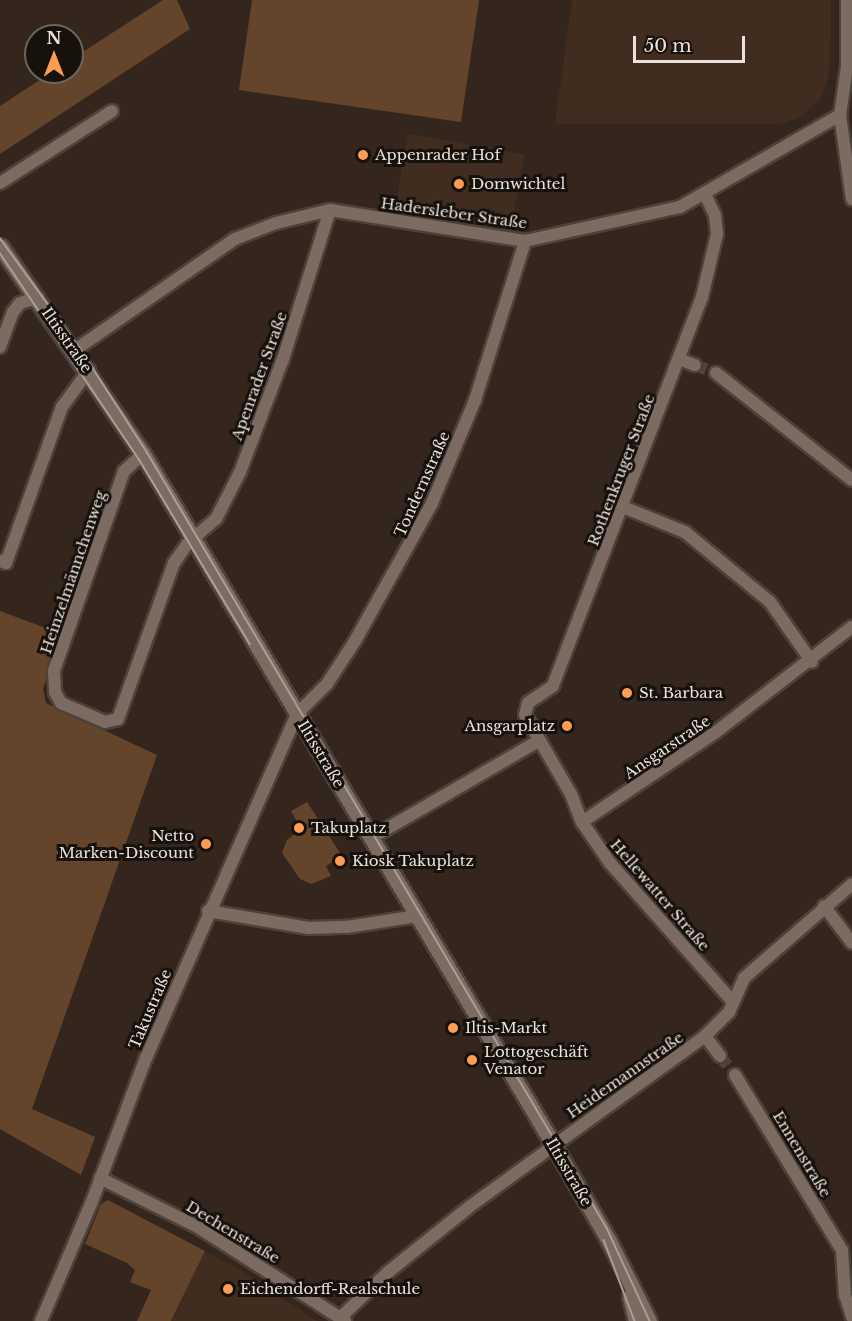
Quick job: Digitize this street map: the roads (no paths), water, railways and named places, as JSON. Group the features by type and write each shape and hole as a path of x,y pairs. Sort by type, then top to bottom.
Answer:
{"street":[{"path":"847,0 847,66 840,115 852,199"},
{"path":"0,183 112,111"},
{"name":"Hadersleber Straße","path":"75,350 235,239 276,223 330,210 525,241 663,214 705,194 840,115"},
{"name":"Rothenkruger Straße","path":"540,740 525,715 528,703 553,686 679,359 715,256 715,215 705,194"},
{"name":"Apenrader Straße","path":"193,540 216,519 240,472 283,359 330,210"},
{"name":"Tondernstraße","path":"297,714 327,684 355,641 432,503 475,400 525,241"},
{"name":"Iltisstraße","path":"0,246 75,350 143,454 554,1144 649,1321"},
{"path":"0,347 13,312 20,303 38,298"},
{"path":"679,359 695,365"},
{"path":"0,561 6,563 62,407 88,370"},
{"path":"716,373 852,480"},
{"name":"Heinzelmännchenweg","path":"143,454 124,471 54,671 55,692 61,703 105,722 118,719 174,563 193,540"},
{"path":"623,507 686,532 770,602 812,662"},
{"name":"Ansgarstraße","path":"582,822 716,732 812,662 852,627"},
{"name":"Takustraße","path":"41,1321 146,1058 208,911 297,714"},
{"path":"371,838 540,740"},
{"name":"Hellewatter Straße","path":"540,740 571,794 582,822 610,863 732,1001"},
{"name":"Heidemannstraße","path":"343,1319 387,1272 554,1144 705,1036 729,1012 744,978 852,884"},
{"path":"824,906 852,944"},
{"path":"208,911 309,928 347,927 417,916"},
{"path":"705,1036 720,1056"},
{"name":"Ennenstraße","path":"735,1075 842,1250 852,1260"},
{"name":"Dechenstraße","path":"100,1178 196,1226 343,1319"},
{"name":"Ennenstraße","path":"842,1250 845,1295 852,1317"},
{"name":"Iltisstraße","path":"625,1274 636,1321"}],"tunnel":[{"path":"695,365 716,373"},
{"path":"720,1056 735,1075"}],"tram line":[{"path":"0,238 80,348 147,452 607,1228 650,1321"},
{"path":"0,253 139,459 250,644"},
{"path":"604,1240 635,1321"}],"place":[{"name":"Appenrader Hof","path":"363,155"},
{"name":"Domwichtel","path":"459,184"},
{"name":"St. Barbara","path":"627,693"},
{"name":"Ansgarplatz","path":"567,726"},
{"name":"Takuplatz","path":"299,828"},
{"name":"Netto Marken-Discount","path":"206,844"},
{"name":"Kiosk Takuplatz","path":"340,861"},
{"name":"Iltis-Markt","path":"453,1028"},
{"name":"Lottogeschäft Venator","path":"472,1060"},
{"name":"Eichendorff-Realschule","path":"228,1289"}]}
